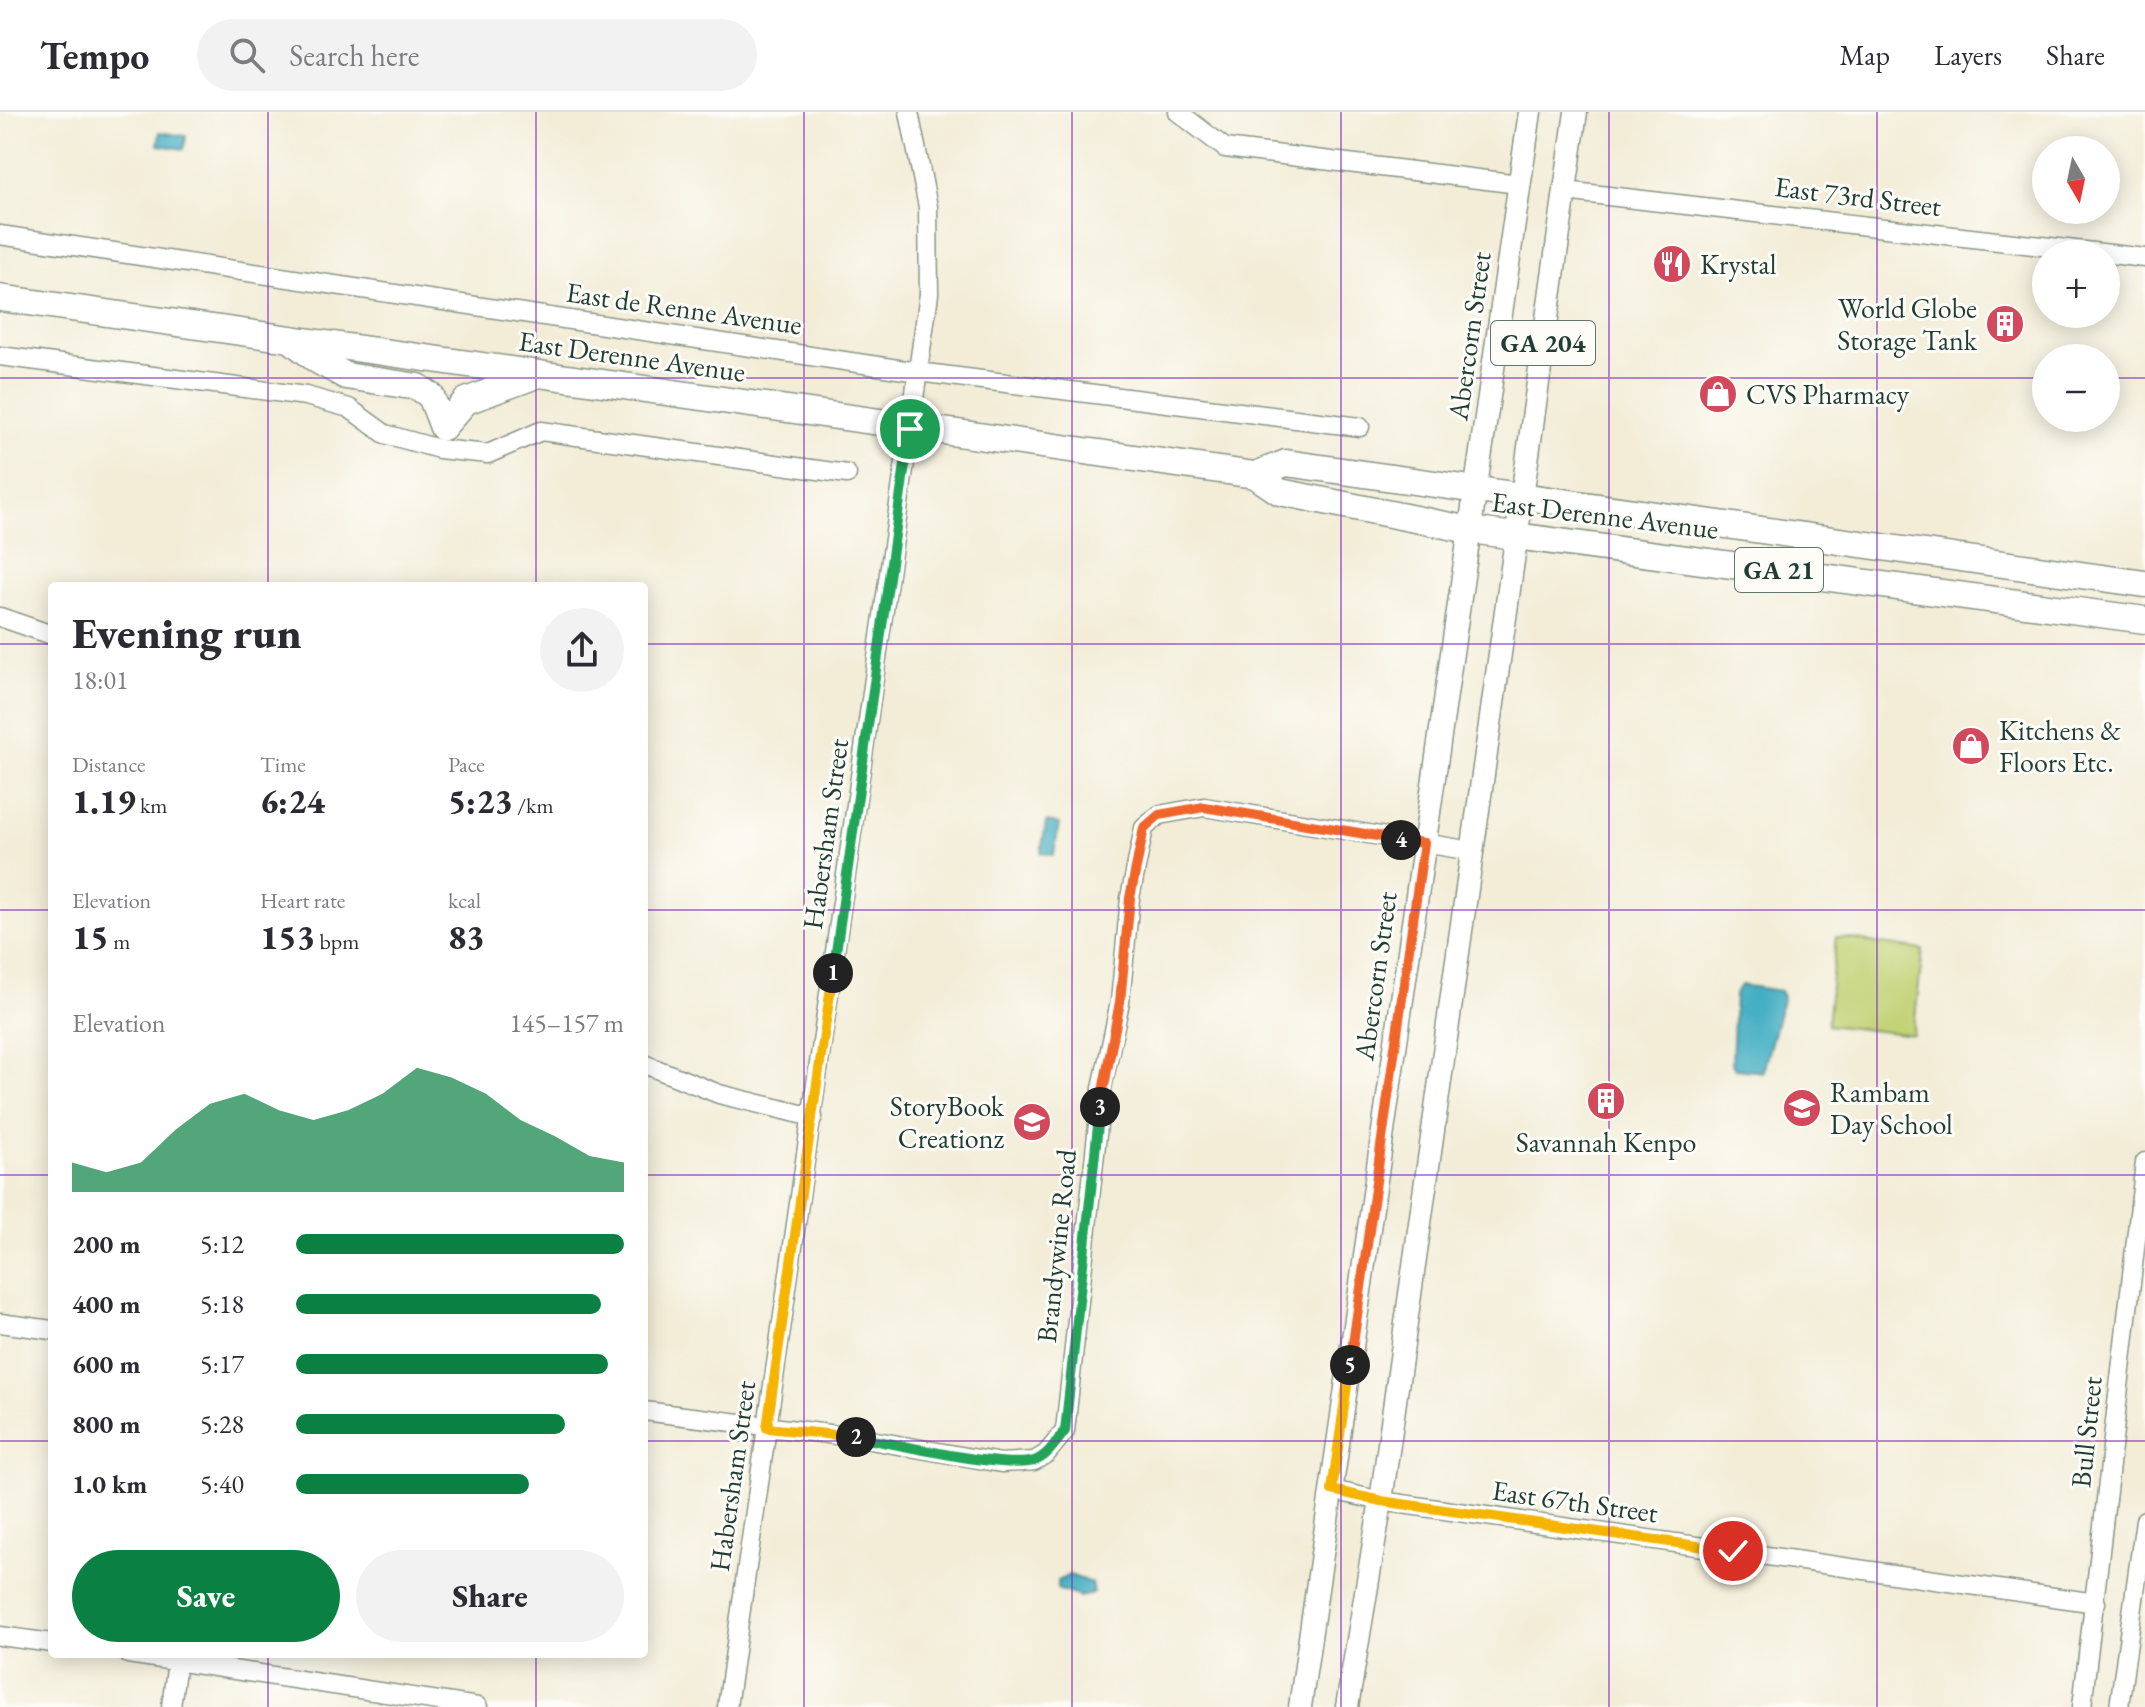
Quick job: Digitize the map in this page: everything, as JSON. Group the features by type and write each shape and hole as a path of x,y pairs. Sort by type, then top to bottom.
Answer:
{"highway":[{"name":"East Derenne Avenue","path":"0,298 910,429 1255,475 1280,492 1470,530 2145,620"},
{"path":"291,340 317,360 346,376 418,387 431,396 443,427 455,410 473,397 537,375"},
{"name":"East Derenne Avenue","path":"1255,475 1286,463 2145,584"}],"main road":[{"name":"Abercorn Street","path":"1300,1707 1530,112"},
{"name":"GA 204","path":"1516,536 1576,112"},
{"path":"1347,1707 1381,1501 1516,536"}],"street":[{"name":"Habersham Street","path":"727,1707 929,294 930,238 920,158 909,112"},
{"path":"1178,112 1225,148 1519,184"},
{"name":"East 73rd Street","path":"1565,191 2145,258"},
{"name":"East de Renne Avenue","path":"0,235 918,372 1360,427"},
{"path":"0,356 306,396 349,408 385,434 439,449 488,454 541,431 847,474"},
{"path":"0,617 48,634"},
{"name":"Brandywine Road","path":"648,1412 853,1437 1001,1463 1034,1461 1046,1454 1065,1431 1102,1088 1120,1002 1130,898 1144,828 1159,815 1204,807 1472,851"},
{"path":"648,1066 719,1094 813,1117"},
{"name":"Bull Street","path":"2082,1707 2139,1252 2145,1162"},
{"path":"0,1323 48,1329"},
{"name":"East 67th Street","path":"1332,1490 1381,1501 2096,1603"},
{"path":"2119,1707 2145,1520"},
{"path":"0,1636 48,1642"},
{"path":"171,1707 178,1658"},
{"path":"184,1658 478,1707"}],"green space":[{"path":"1836,937 1923,950 1913,1035 1827,1025"}],"water":[{"path":"160,132 186,136 184,149 158,145"},
{"path":"1046,822 1059,824 1054,855 1041,853"},
{"path":"1741,985 1780,991 1783,997 1763,1072 1735,1069 1732,1064 1735,994"},
{"path":"1070,1575 1091,1583 1093,1593 1080,1597 1057,1589 1057,1581"}],"place":[{"name":"Krystal","path":"1672,264"},
{"name":"World Globe Storage Tank","path":"2005,324"},
{"name":"CVS Pharmacy","path":"1718,394"},
{"name":"Kitchens & Floors Etc.","path":"1971,746"},
{"name":"Savannah Kenpo","path":"1606,1101"},
{"name":"Rambam Day School","path":"1802,1108"},
{"name":"StoryBook Creationz","path":"1032,1122"}],"route":[{"path":"910,429 767,1428 853,1437 1001,1463 1034,1461 1046,1454 1065,1431 1103,1080 1120,1002 1130,898 1144,828 1159,815 1180,808 1204,807 1424,843 1332,1490 1381,1501 1733,1551"}]}
